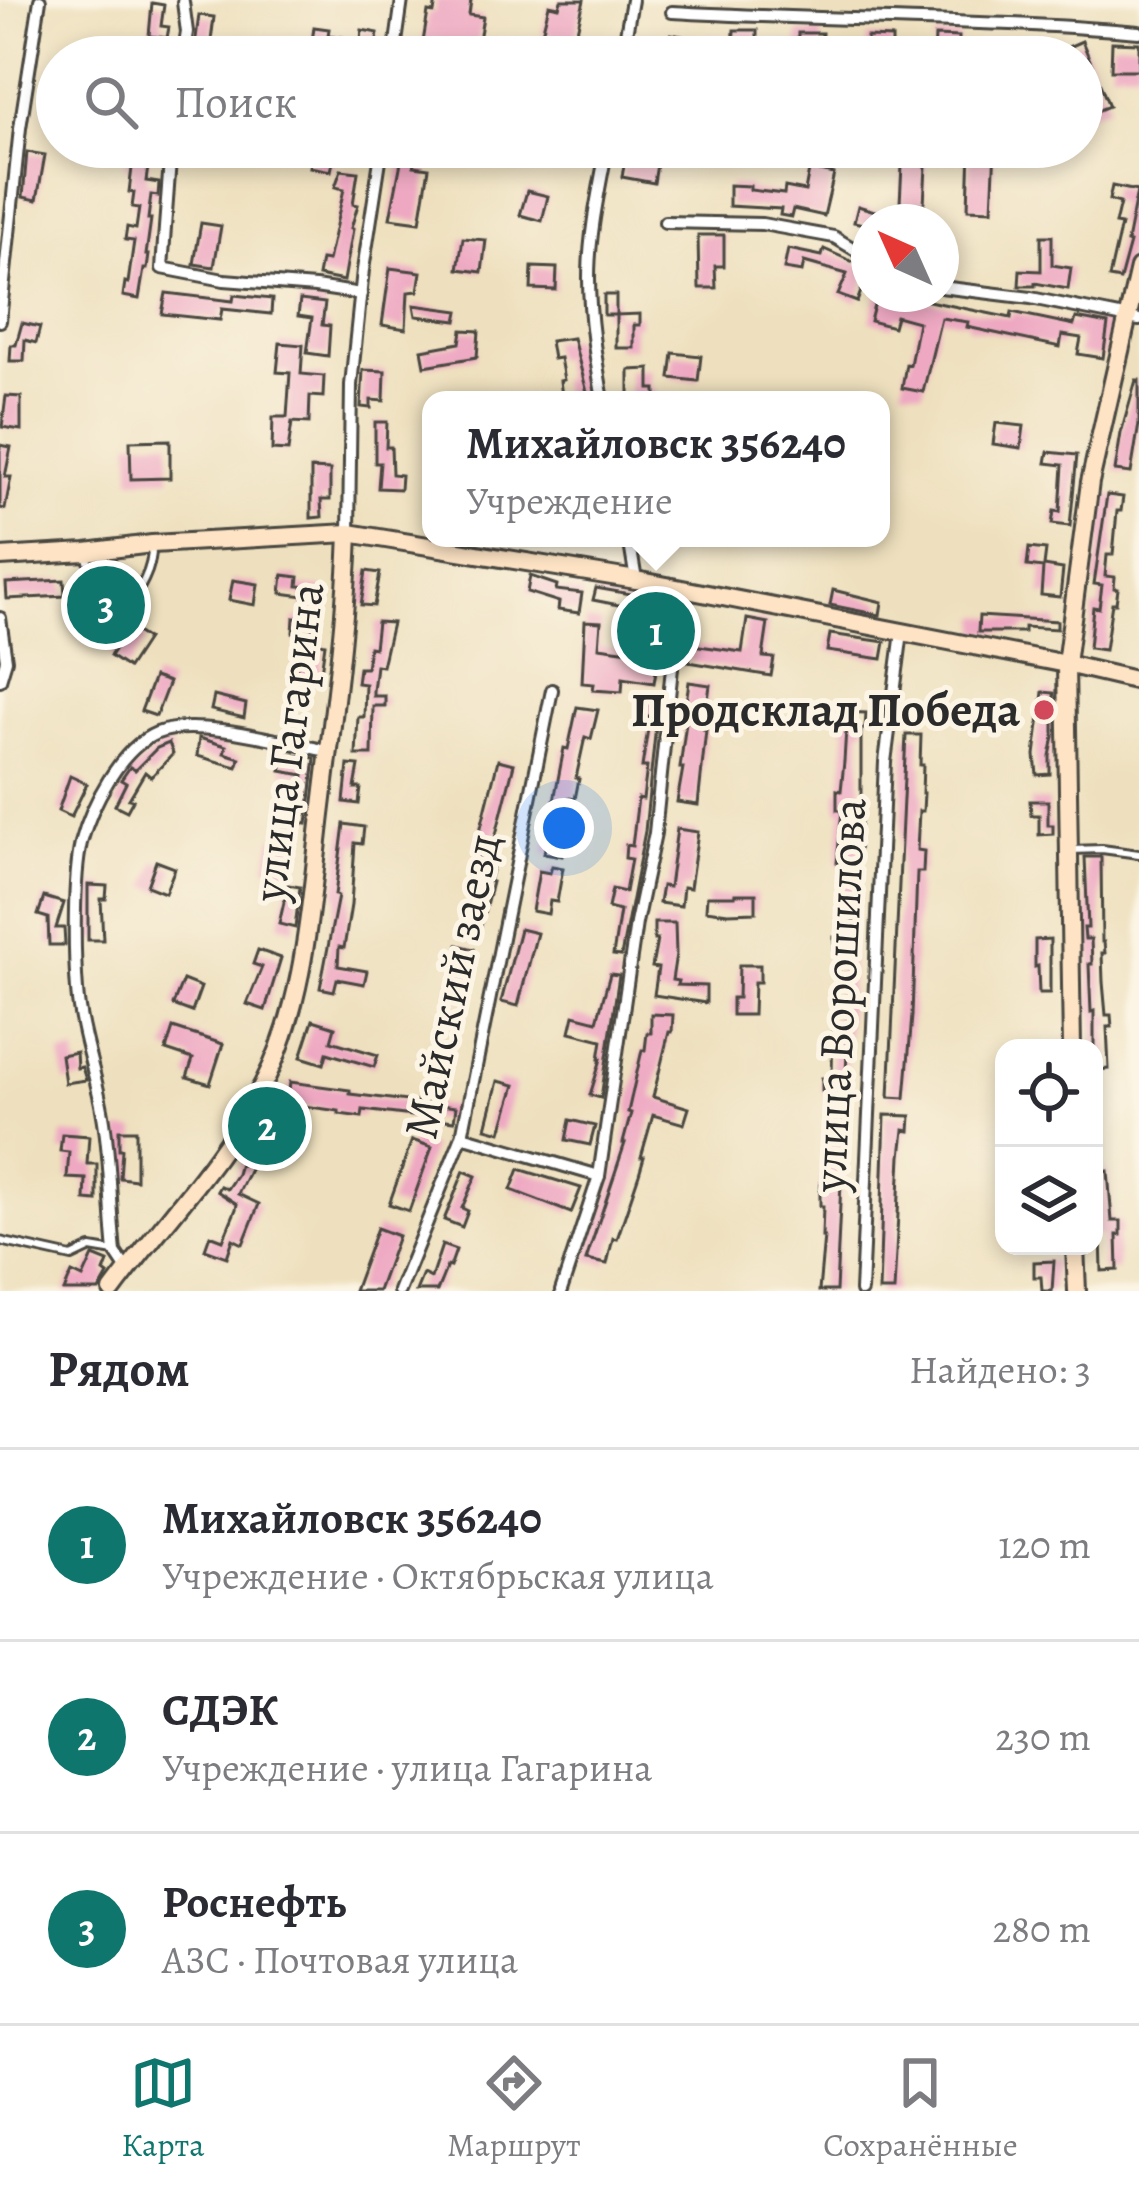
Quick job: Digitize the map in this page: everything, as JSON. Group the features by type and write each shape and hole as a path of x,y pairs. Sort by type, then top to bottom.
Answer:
{"main road":[{"path":"1072,1039 1066,664 1090,482 1134,318 1139,268"},
{"path":"0,557 349,532 422,544"},
{"name":"улица Гагарина","path":"112,1291 241,1124 277,1055 303,944 347,599 349,532"},
{"path":"439,547 636,580 1139,681"},
{"path":"1075,1255 1077,1291"}],"street":[{"path":"0,321 20,128 40,0"},
{"path":"397,36 402,0"},
{"path":"626,36 632,0"},
{"path":"183,2 186,36"},
{"path":"672,12 1139,32"},
{"path":"170,168 162,268 224,280 361,294"},
{"name":"улица Гагарина","path":"349,532 350,385 379,168"},
{"path":"601,391 589,276 603,168"},
{"path":"665,222 762,224 834,237 851,247"},
{"path":"959,289 1134,318"},
{"path":"630,547 636,580"},
{"path":"562,1291 599,1176 636,923 655,833 680,590"},
{"path":"0,618 6,660 0,680"},
{"name":"улица Ворошилова","path":"861,1291 885,762 902,632"},
{"name":"Майский заезд","path":"398,1291 462,1136 552,689"},
{"path":"127,1270 115,1252 104,1115 77,991 81,843 115,770 134,748 158,733 188,727 328,752"},
{"path":"462,1136 599,1176"}],"lane":[{"path":"86,552 91,574 80,623 106,640 116,616 146,578 152,544"},
{"path":"88,593 97,604"},
{"path":"1069,850 1139,854"},
{"path":"0,1241 73,1257 91,1248 115,1252"}],"building":[{"path":"436,0 471,0 469,15 483,17 480,36 424,36 428,12 434,13"},
{"path":"561,0 584,0 576,36 542,33 549,5 559,7"},
{"path":"152,3 164,5 161,26 169,27 167,36 149,36"},
{"path":"199,15 214,17 212,36 196,36"},
{"path":"314,27 329,29 328,35 335,36 313,36"},
{"path":"734,30 757,30 757,36 734,36"},
{"path":"1112,42 1139,43 1139,70 1111,70"},
{"path":"27,152 36,154 36,168 43,168 37,200 23,197"},
{"path":"132,168 148,168 146,181 159,183 158,196 151,195 149,255 139,299 123,296 134,241 125,240 127,227 136,229 139,208 132,207 134,193 129,192"},
{"path":"400,168 429,168 420,222 390,218"},
{"path":"624,168 656,168 654,183 622,177"},
{"path":"809,168 834,174 824,216 793,209 791,217 780,215 781,209 729,206 729,185 784,194 785,187 805,191"},
{"path":"902,168 926,168 924,204 900,203"},
{"path":"969,168 994,168 992,210 968,209"},
{"path":"341,170 358,172 353,204 358,205 344,281 318,276 321,260 328,261 344,189 335,187"},
{"path":"1112,186 1137,191 1120,280 1109,278 1121,225 1115,224 1120,203 1109,200"},
{"path":"527,191 548,196 542,221 520,215"},
{"path":"201,223 221,226 214,267 194,264"},
{"path":"698,235 724,235 724,266 715,266 716,288 699,288"},
{"path":"1041,236 1052,236 1052,265 1071,268 1068,289 1035,283 1019,286 1020,270 1041,271"},
{"path":"463,238 486,240 482,272 458,269"},
{"path":"788,249 822,256 824,249 851,261 851,300 838,295 847,274 804,262 802,272 784,269"},
{"path":"532,267 557,268 556,290 531,289"},
{"path":"390,268 421,272 418,291 408,292 406,329 382,325"},
{"path":"166,293 233,301 234,295 272,299 271,314 222,309 220,320 162,314"},
{"path":"604,295 616,295 616,315 604,315"},
{"path":"300,300 325,303 322,325 330,326 328,356 307,353 312,318 298,316"},
{"path":"414,305 459,311 457,321 416,316"},
{"path":"959,307 1011,318 1012,312 1074,325 1076,318 1108,324 1103,358 1078,354 1081,338 1062,335 1060,347 941,318 923,392 902,388 918,322 896,316 893,327 870,321 872,312 959,312"},
{"path":"640,314 640,325 634,325 634,348 616,348 616,315"},
{"path":"22,323 40,327 36,343 25,340 24,361 10,361 11,345 16,345"},
{"path":"462,330 479,331 477,357 425,366 422,350 460,343"},
{"path":"573,338 587,391 561,391 560,358 553,359 550,341"},
{"path":"280,343 303,345 301,374 324,376 323,397 310,396 309,423 292,422 288,451 272,450 273,417 287,417 290,373 277,372"},
{"path":"673,353 701,356 698,381 670,378"},
{"path":"650,369 650,389 656,391 629,391 629,370"},
{"path":"363,370 385,371 384,401 371,400 371,408 361,407"},
{"path":"1136,380 1139,424 1131,473 1115,471 1121,433"},
{"path":"6,396 21,397 21,430 2,427"},
{"path":"375,422 387,422 386,447 391,447 392,474 401,475 400,489 378,488"},
{"path":"996,423 1024,426 1021,448 993,444"},
{"path":"170,440 170,478 131,479 130,441"},
{"path":"0,445 11,447 5,509 0,508"},
{"path":"1048,452 1077,455 1070,526 1052,524 1054,511 1060,512 1063,465 1046,463"},
{"path":"311,469 330,470 330,500 321,500 322,517 311,518"},
{"path":"1107,495 1123,497 1113,555 1107,555 1105,576 1115,577 1114,588 1118,589 1105,650 1089,648 1093,607 1099,608 1102,585 1094,584"},
{"path":"1029,548 1046,550 1044,566 1063,569 1060,597 1041,595 1043,568 1027,566"},
{"path":"366,571 380,573 374,606 361,605"},
{"path":"283,575 299,577 298,586 323,588 321,611 313,610 312,633 293,632 294,618 303,619 304,596 281,593"},
{"path":"530,576 557,585 556,590 582,593 579,613 558,610 559,602 527,592"},
{"path":"64,580 65,596 7,599 6,583"},
{"path":"233,580 258,584 255,605 229,600"},
{"path":"596,588 630,594 629,600 662,601 654,683 623,678 622,692 593,690 594,684 582,683 585,621 601,622 599,647 637,652 639,609 593,600"},
{"path":"833,590 882,602 880,615 830,605"},
{"path":"979,616 1057,621 1057,629 978,632"},
{"path":"747,619 768,623 763,657 774,658 771,676 689,662 692,645 742,652"},
{"path":"377,622 392,623 382,666 376,665 373,691 373,696 385,696 385,706 373,706 372,755 356,755 358,717 364,717 365,684 357,683 359,668 366,668 369,647 374,648"},
{"path":"129,627 147,639 128,668 110,656"},
{"path":"830,634 885,642 882,659 827,651"},
{"path":"310,641 325,644 320,679 296,677 297,664 305,665"},
{"path":"154,677 169,682 156,716 141,711"},
{"path":"689,682 710,685 698,805 677,802"},
{"path":"1043,692 1054,693 1054,737 1050,774 1037,775 1035,755"},
{"path":"647,695 659,696 645,831 621,956 613,955 620,911 608,908 612,889 625,892 631,859 625,858 626,845 632,846 638,798 643,799 647,767 642,767 650,716 645,716"},
{"path":"214,696 246,704 244,718 211,710"},
{"path":"577,707 598,710 591,739 585,737 575,799 569,798 562,856 544,853 564,748 568,749"},
{"path":"842,712 866,713 865,729 861,729 861,820 836,1291 819,1291 826,1121 822,1078 832,1078 840,957 834,957 834,937 839,937 841,892 841,863 837,863 842,810 837,810 837,790 841,791 844,762"},
{"path":"906,735 921,735 924,793 917,850 924,851 923,872 917,872 905,1098 889,1097"},
{"path":"199,738 226,746 224,753 240,758 237,767 197,756"},
{"path":"169,743 173,754 151,777 145,772 127,811 115,805 130,767 135,770"},
{"path":"285,754 315,758 307,824 299,823 304,775 281,771"},
{"path":"498,760 514,764 491,854 496,856 480,930 463,926"},
{"path":"348,765 359,766 355,788 361,788 359,804 344,802"},
{"path":"70,776 87,784 71,817 58,811"},
{"path":"1030,801 1048,801 1053,834 1039,835 1039,815 1031,815"},
{"path":"344,824 364,827 362,844 355,843 351,905 338,966 367,971 364,984 337,979 334,991 320,988 338,896"},
{"path":"677,829 698,832 690,888 683,887 681,906 659,903 662,886 669,887"},
{"path":"273,836 296,842 288,872 266,866"},
{"path":"1085,857 1101,857 1103,982 1112,1027 1107,1027 1109,1069 1103,1069 1103,1039 1094,1039 1091,939 1085,939 1084,928 1088,928"},
{"path":"156,861 175,868 165,893 147,886"},
{"path":"552,866 563,868 557,902 550,901 548,914 532,911 539,871 550,873"},
{"path":"88,885 107,886 106,899 101,899 103,940 88,940"},
{"path":"288,885 300,887 295,928 279,924"},
{"path":"756,894 756,912 706,910 707,896"},
{"path":"44,897 64,903 56,928 64,928 65,945 49,945 48,918 38,915"},
{"path":"654,923 675,923 672,980 677,985 706,986 706,1003 654,995 658,968 652,967 657,940"},
{"path":"520,929 537,933 518,1006 501,1002"},
{"path":"1050,939 1050,993 1039,993 1035,940"},
{"path":"458,945 474,949 465,999 448,995"},
{"path":"258,950 281,958 265,1010 247,1004 262,967 253,964"},
{"path":"739,965 760,965 753,1015 732,1015"},
{"path":"610,974 619,975 601,1098 590,1095 602,1040 570,1032 574,1015 597,1021"},
{"path":"183,980 201,987 192,1012 173,1005"},
{"path":"651,1014 673,1015 653,1097 689,1108 684,1124 653,1115 639,1174 607,1264 586,1260 625,1143 642,1050 651,1033"},
{"path":"313,1020 335,1027 331,1041 378,1055 374,1067 327,1053 324,1064 301,1057"},
{"path":"173,1028 223,1044 210,1084 187,1077 193,1059 166,1050"},
{"path":"76,1052 77,1068 82,1067 86,1080 65,1083 61,1055"},
{"path":"498,1081 515,1085 501,1132 486,1128"},
{"path":"290,1082 456,1107 454,1121 363,1110 362,1117 296,1105 282,1130 269,1123 276,1110 286,1116"},
{"path":"885,1115 911,1116 901,1156 894,1291 879,1291"},
{"path":"570,1120 595,1126 590,1145 566,1140"},
{"path":"119,1130 136,1130 136,1180 120,1178"},
{"path":"62,1134 89,1136 87,1164 97,1164 97,1201 85,1200 86,1179 67,1178 69,1152 60,1151"},
{"path":"412,1140 432,1147 409,1211 389,1204"},
{"path":"256,1145 261,1147 238,1194 259,1204 243,1244 233,1239 227,1257 205,1249 210,1235 223,1240 236,1209 237,1204 217,1191 220,1186 227,1189"},
{"path":"519,1169 581,1188 571,1213 511,1190"},
{"path":"464,1171 476,1176 462,1208 468,1211 462,1227 444,1220"},
{"path":"1108,1171 1112,1221 1121,1221 1121,1235 1117,1235 1118,1270 1102,1271 1103,1172"},
{"path":"377,1228 398,1236 378,1291 354,1291"},
{"path":"442,1245 456,1250 437,1291 416,1291 423,1274 431,1278"},
{"path":"93,1256 108,1262 104,1272 108,1275 99,1291 64,1291 72,1273 83,1278"},
{"path":"1054,1261 1052,1291 1042,1291 1041,1277 1034,1277 1034,1262"}],"place":[{"name":"Роснефть","path":"106,605"},
{"name":"Михайловск 356240","path":"656,631"},
{"name":"Продсклад Победа","path":"1044,710"},
{"name":"СДЭК","path":"267,1126"}]}
